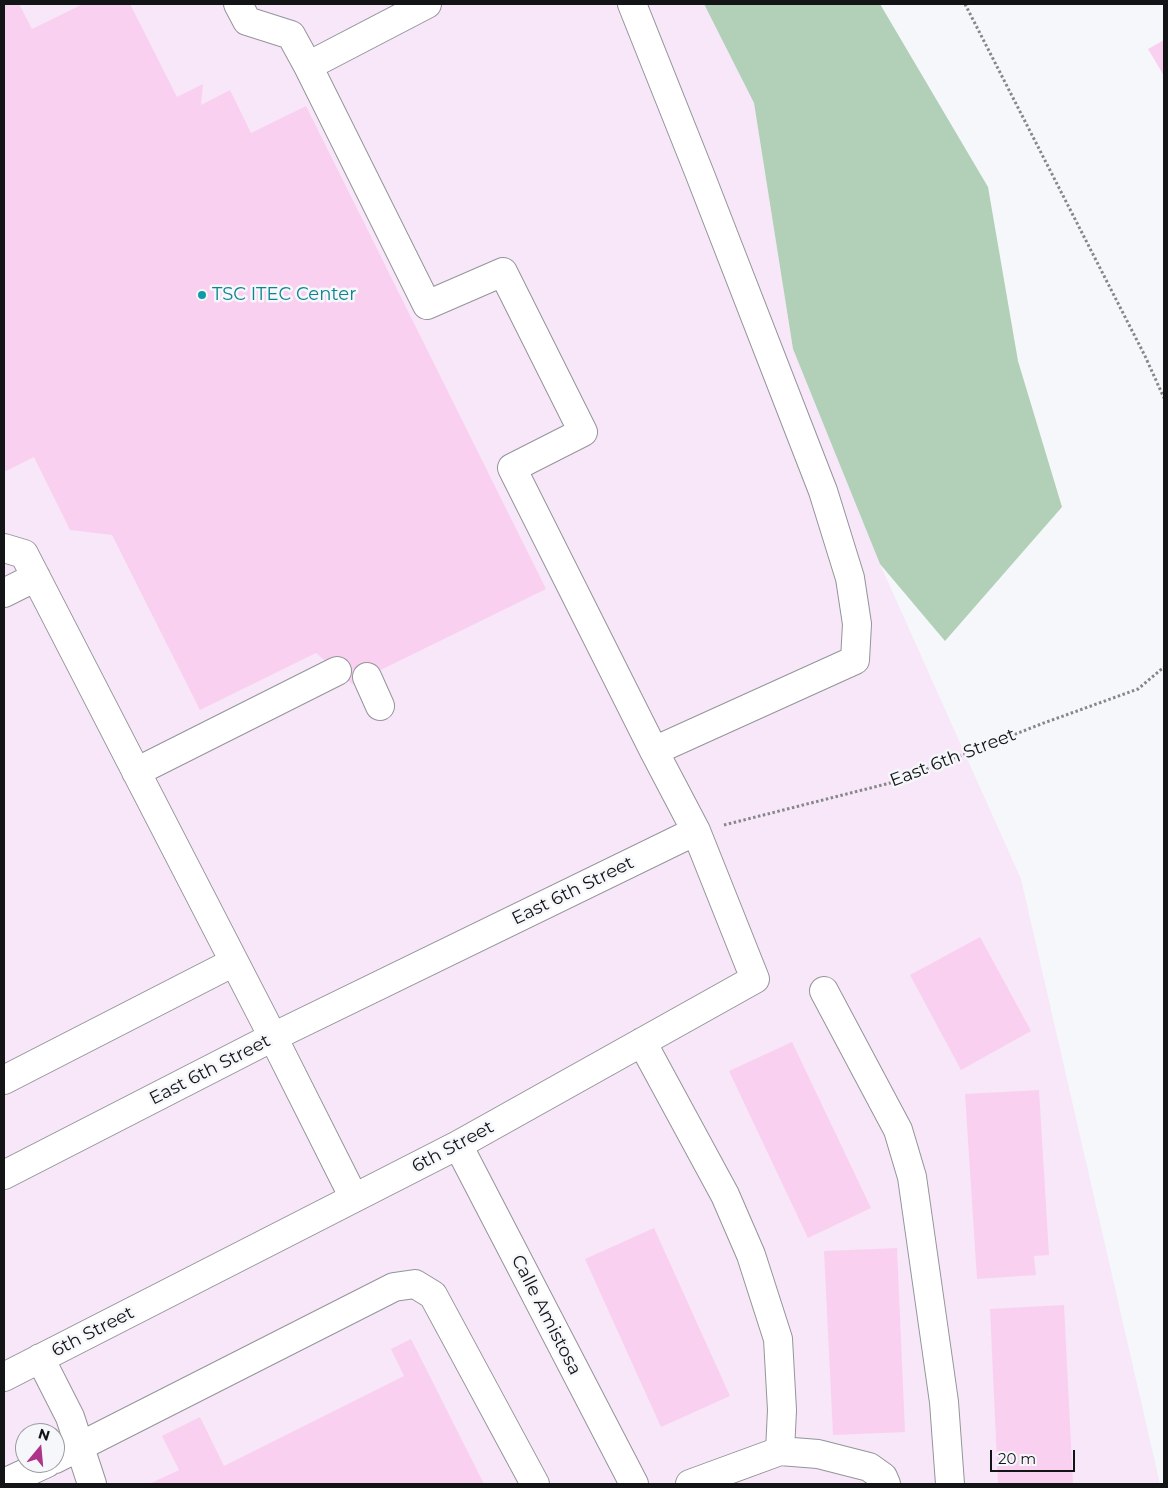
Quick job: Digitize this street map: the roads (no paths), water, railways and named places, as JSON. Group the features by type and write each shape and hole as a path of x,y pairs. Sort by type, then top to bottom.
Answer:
{"street":[{"path":"238,4 247,21 291,35 427,305 503,272 508,280 582,432 512,468 696,831"},
{"path":"308,66 427,4"},
{"path":"632,4 705,185 823,491 850,578 857,624 854,660 654,751"},
{"path":"4,548 24,554 354,1198"},
{"path":"4,593 36,577"},
{"path":"136,772 337,671"},
{"path":"367,677 380,706"},
{"name":"East 6th Street","path":"4,1175 273,1038 696,831"},
{"name":"6th Street","path":"4,1377 458,1145 755,979 696,831"},
{"path":"4,1080 234,962"},
{"path":"824,991 898,1130 912,1177 944,1402 950,1484"},
{"path":"642,1042 725,1196 751,1254 778,1338 782,1410 780,1451"},
{"name":"Calle Amistosa","path":"458,1145 634,1484"},
{"path":"65,1454 394,1287 415,1284 433,1295 535,1484"},
{"path":"40,1358 70,1417 92,1484"},
{"path":"690,1484 780,1451 818,1454 869,1467 883,1477 886,1484"},
{"path":"4,1483 25,1473"}],"place":[{"name":"TSC ITEC Center","path":"202,295"}]}
